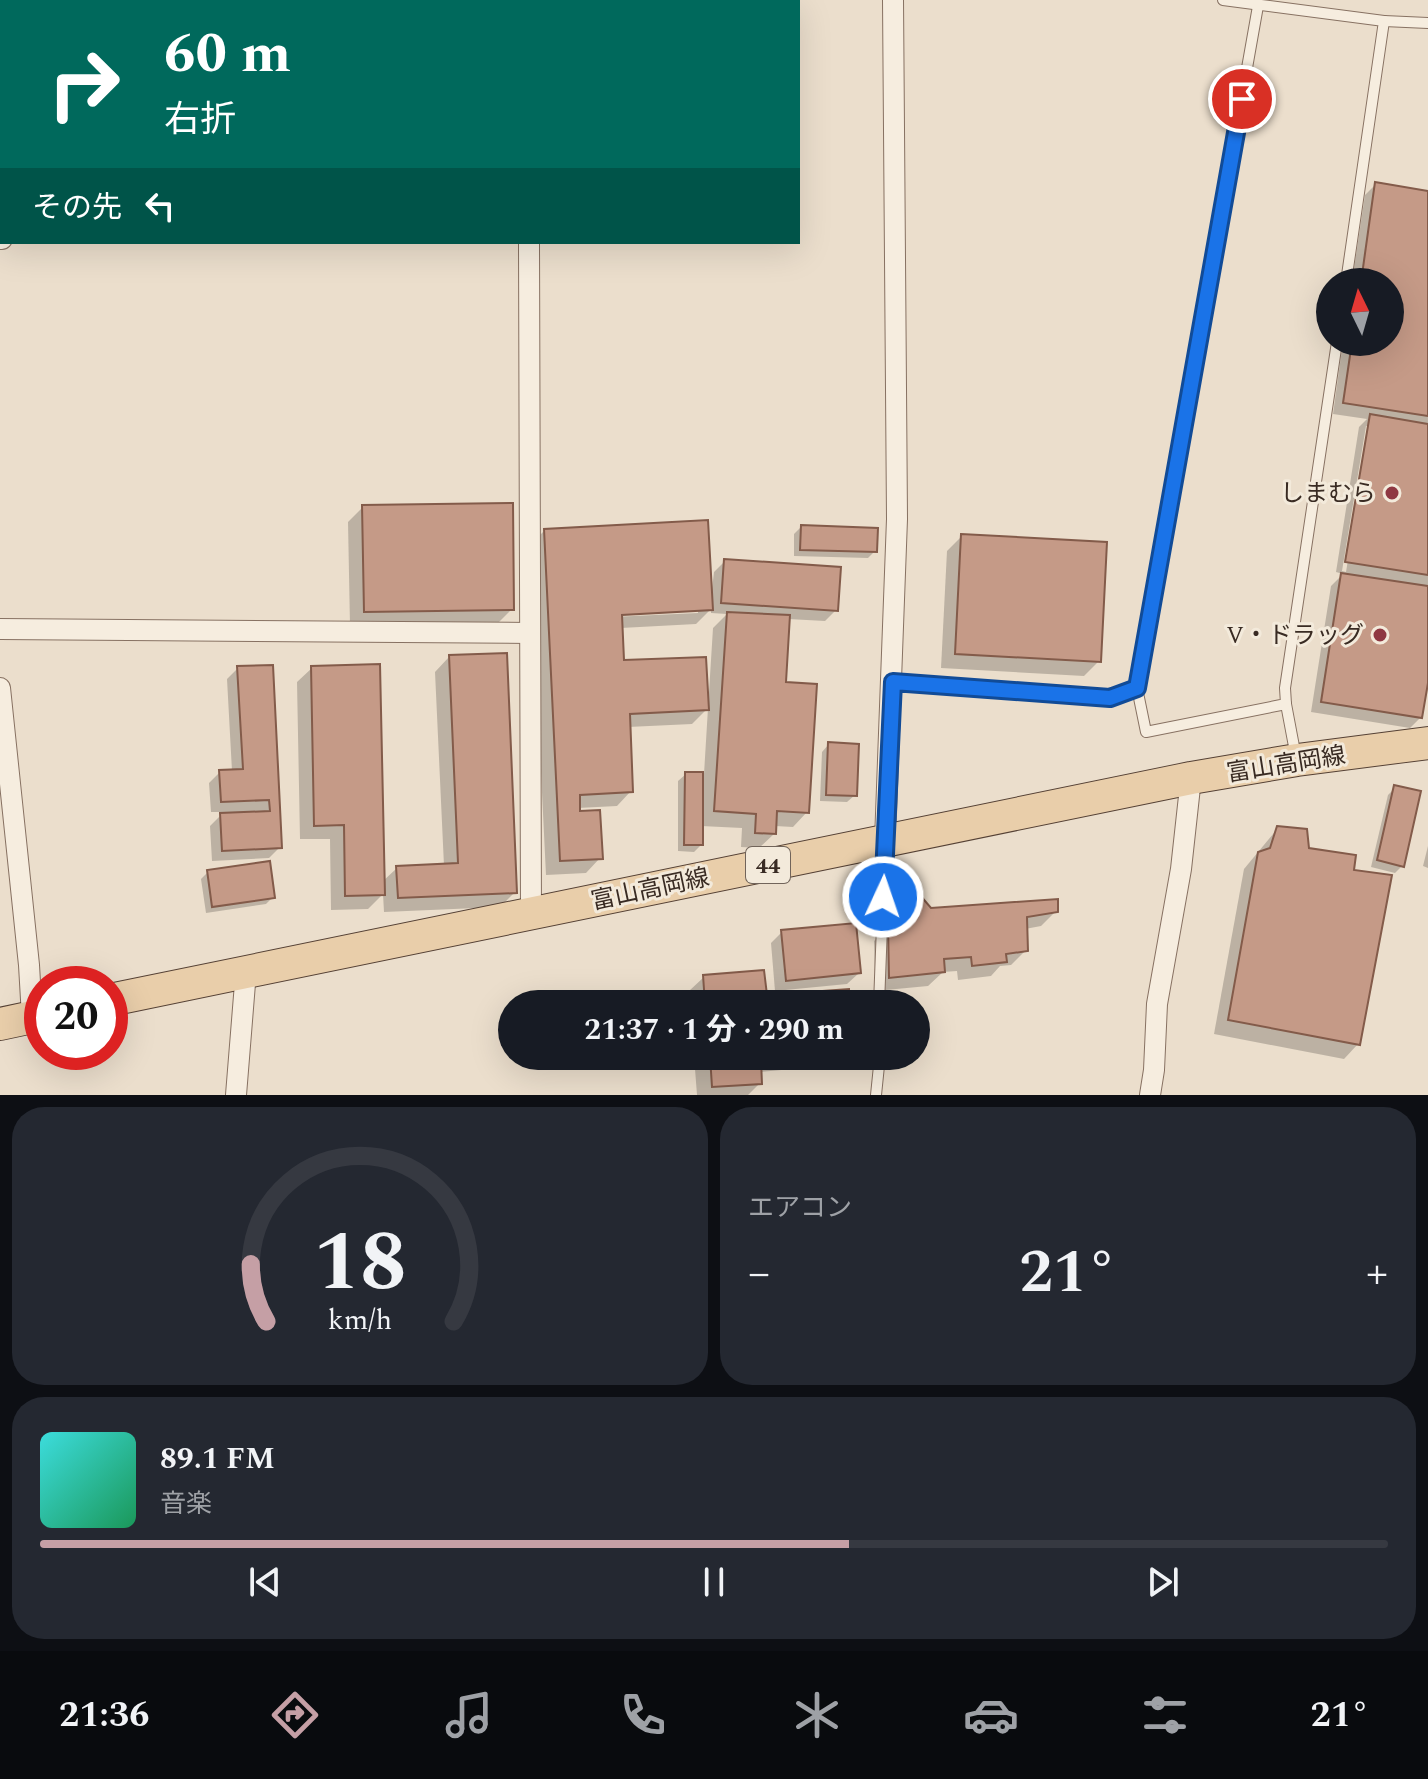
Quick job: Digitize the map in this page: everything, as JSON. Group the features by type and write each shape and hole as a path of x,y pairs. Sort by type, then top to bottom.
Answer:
{"main road":[{"name":"富山高岡線","path":"128,996 1191,778 1428,743"},
{"path":"0,1024 24,1019"}],"street":[{"path":"885,841 897,519 893,0"},
{"path":"529,244 531,913"},
{"path":"0,629 530,633"},
{"path":"0,688 29,966"},
{"path":"1150,1095 1157,1004 1181,869 1191,778"},
{"path":"236,1095 246,971"}],"lane":[{"path":"1223,0 1384,21 1428,23"},
{"path":"1258,6 1137,688 1146,732 1286,704"},
{"path":"1348,268 1384,21"},
{"path":"1297,760 1285,688 1335,356"},
{"path":"893,682 1110,698 1137,688"},
{"path":"880,990 885,841"},
{"path":"876,1095 879,1070"}],"building":[{"path":"1375,182 1428,191 1428,416 1343,403 1350,356 1404,356 1404,268 1363,268"},
{"name":"しまむら","path":"1370,414 1428,424 1428,575 1345,562"},
{"path":"513,503 514,610 364,612 362,505"},
{"path":"708,520 713,610 622,615 624,660 706,657 709,710 630,714 633,792 580,795 580,811 600,810 603,859 560,861 544,529"},
{"path":"801,525 878,528 877,552 800,550"},
{"path":"961,534 1107,542 1101,662 955,654"},
{"path":"724,559 841,567 838,611 721,603"},
{"name":"V・ドラッグ","path":"1341,573 1428,586 1428,683 1422,718 1321,702"},
{"path":"727,612 790,615 786,682 817,684 809,813 777,811 776,834 755,833 756,814 714,811"},
{"path":"507,653 517,893 398,898 396,866 458,863 449,655"},
{"path":"380,664 385,895 345,896 344,825 314,826 311,666"},
{"path":"273,665 282,848 222,851 220,813 270,811 269,800 221,802 219,770 243,769 237,666"},
{"path":"828,742 859,744 857,796 826,795"},
{"path":"685,772 703,772 703,845 684,845"},
{"path":"1394,785 1421,791 1404,867 1377,860"},
{"path":"1277,826 1307,829 1309,848 1356,855 1354,870 1392,875 1360,1045 1228,1020 1258,852 1270,848"},
{"path":"270,861 275,898 212,907 207,870"},
{"path":"919,894 931,908 1058,899 1058,912 1027,917 1028,951 1006,954 1007,962 972,966 971,957 944,959 945,972 889,978 888,924 895,922 892,896"},
{"path":"856,923 861,973 786,981 781,930"},
{"path":"764,970 766,990 704,990 703,975"},
{"path":"711,1070 761,1070 762,1084 712,1087"}],"place":[{"name":"しまむら","path":"1392,493"},
{"name":"V・ドラッグ","path":"1380,635"}],"route":[{"path":"883,897 893,682 1110,698 1137,688 1242,99"}]}
